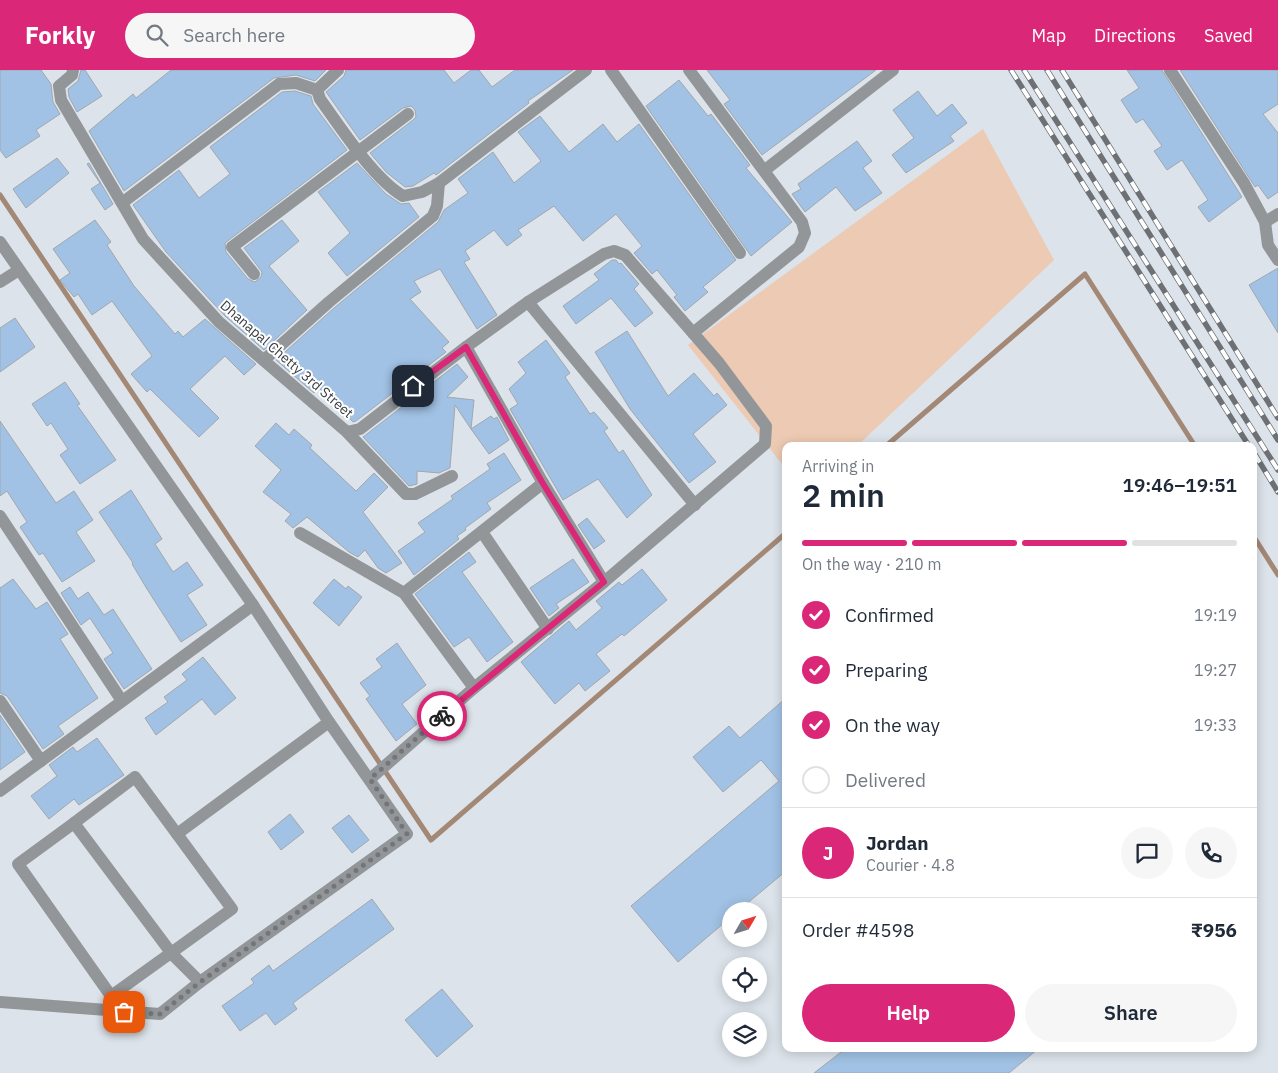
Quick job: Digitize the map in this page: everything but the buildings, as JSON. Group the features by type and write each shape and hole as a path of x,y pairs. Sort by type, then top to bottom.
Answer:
{"street":[{"name":"Dhanapal Chetty 3rd Street","path":"73,70 72,75 59,86 61,100 143,238 219,322 347,432 406,494 415,494 452,476"},
{"path":"317,90 338,70"},
{"path":"317,90 320,99 358,150 394,190 403,196 422,192 439,182 586,70"},
{"path":"611,70 740,254"},
{"path":"689,70 765,170 802,222 805,233 799,247 692,333"},
{"path":"765,170 893,70"},
{"path":"1170,70 1244,183 1265,222 1268,245 1278,260"},
{"path":"122,203 279,84 296,84 317,90"},
{"path":"254,274 232,247 408,114"},
{"path":"264,360 433,216 437,206 439,182"},
{"path":"1265,222 1278,214"},
{"path":"0,242 252,605 329,722 407,834 200,982 160,1014 0,1002"},
{"path":"347,432 360,429 528,302 604,254 614,251 625,255 719,363 766,426 765,444 761,449 548,629 474,688 370,779"},
{"path":"0,282 19,270"},
{"path":"528,302 695,505"},
{"path":"466,347 542,482 604,582"},
{"path":"404,593 542,482"},
{"path":"0,516 122,701"},
{"path":"482,532 548,629"},
{"path":"300,533 404,593 474,688"},
{"path":"0,791 252,605"},
{"path":"0,701 41,761"},
{"path":"177,834 329,722"},
{"path":"135,777 232,908 172,954 111,996 18,864 74,823 135,777"},
{"path":"74,823 172,954 200,982"}],"shaded area":[{"path":"983,129 1054,260 861,442 782,442 782,464 688,345"}],"waterway":[{"path":"0,195 431,840 782,536"},
{"path":"891,442 1085,274 1192,442"},
{"path":"1257,542 1278,575"}],"railway":[{"path":"1011,70 1246,442"},
{"path":"1024,70 1278,470"},
{"path":"1047,70 1278,440"},
{"path":"1062,70 1278,418"},
{"path":"1257,458 1278,492"}],"way so far":[{"path":"124,1012 160,1014 200,982 407,834 370,779 442,716"}],"route":[{"path":"413,386 466,347 542,482 604,582 442,716"}]}
